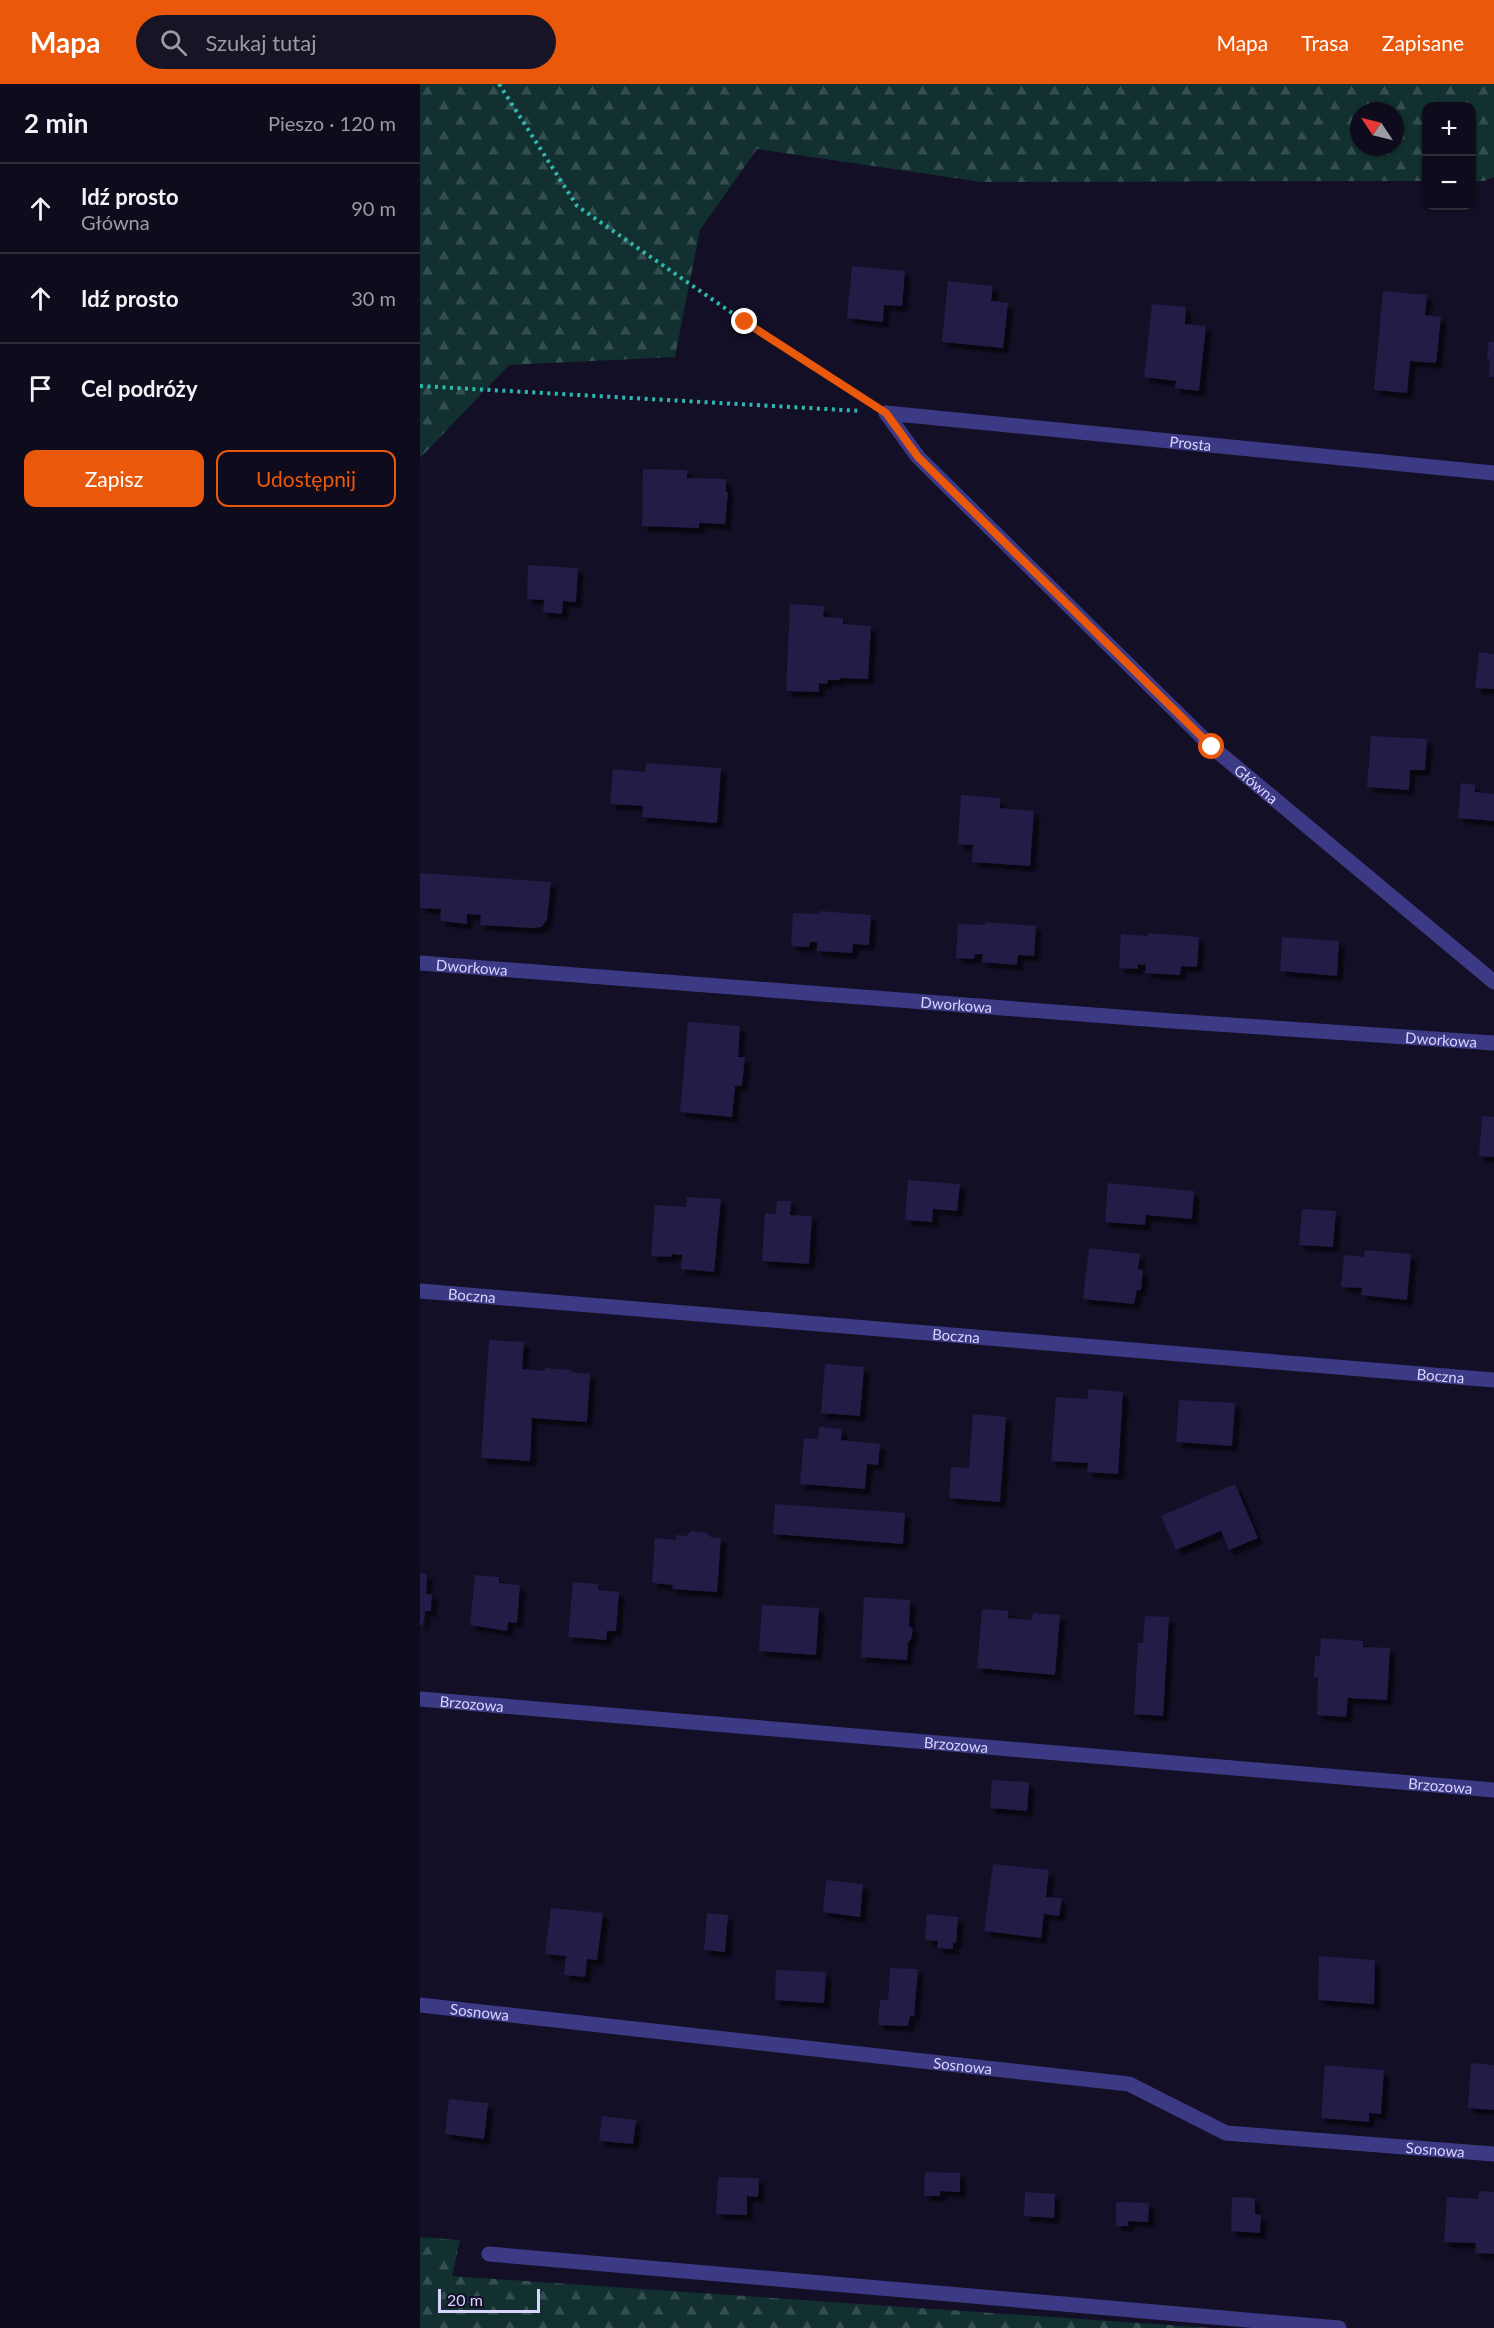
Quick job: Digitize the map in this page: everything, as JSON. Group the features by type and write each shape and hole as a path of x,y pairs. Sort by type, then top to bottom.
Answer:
{"street":[{"name":"Prosta","path":"886,413 1494,473"},
{"name":"Główna","path":"886,413 918,457 1212,747 1494,982"},
{"name":"Dworkowa","path":"420,963 1173,1021 1494,1042"},
{"name":"Boczna","path":"420,1290 1494,1380"},
{"name":"Brzozowa","path":"420,1699 1494,1790"},
{"name":"Sosnowa","path":"420,2005 1129,2084 1226,2133 1494,2154"},
{"path":"489,2254 1339,2328"}],"path":[{"path":"499,84 576,206 745,322 886,413"},
{"path":"420,386 886,413"}],"green space":[{"path":"420,84 1494,84 1494,177 1485,181 1476,181 1476,102 1422,102 1422,181 982,182 757,149 700,230 675,357 509,365 420,458"},
{"path":"420,2237 460,2240 452,2276 1212,2328 420,2328"}],"building":[{"path":"852,266 905,271 902,306 884,305 883,322 847,318"},
{"path":"948,281 993,286 991,301 1008,303 1003,348 942,342"},
{"path":"1383,291 1427,295 1425,315 1441,317 1436,363 1410,361 1407,393 1374,390"},
{"path":"1152,304 1186,307 1185,324 1206,326 1199,391 1175,388 1176,381 1144,377"},
{"path":"1489,341 1494,342 1494,377 1489,377 1490,359 1487,359"},
{"path":"643,469 687,470 687,478 726,479 726,492 728,492 725,524 699,523 699,528 642,526"},
{"path":"528,565 578,568 576,602 563,601 562,614 543,612 544,600 527,599"},
{"path":"790,604 824,606 823,617 843,618 843,624 871,626 868,679 828,680 827,684 819,683 819,692 786,691"},
{"path":"1479,652 1494,654 1494,689 1475,688"},
{"path":"1371,736 1427,739 1425,770 1410,770 1409,790 1367,787"},
{"path":"646,763 721,768 717,823 642,817 643,806 610,804 613,769 645,772"},
{"path":"1461,783 1475,785 1475,792 1494,794 1494,821 1458,818"},
{"path":"961,795 1000,798 1000,808 1034,811 1030,866 972,862 973,845 958,844"},
{"path":"420,873 551,882 547,920 541,927 532,928 480,925 481,915 467,914 467,924 440,921 441,909 420,908"},
{"path":"820,911 871,915 869,945 853,944 852,953 817,951 817,942 810,942 809,947 791,946 793,913 819,914"},
{"path":"985,922 1036,926 1034,956 1018,955 1017,965 982,962 983,954 975,954 974,959 956,958 958,924 985,925"},
{"path":"1148,933 1199,937 1197,967 1181,966 1180,975 1145,973 1146,965 1138,964 1138,969 1119,968 1121,934 1148,936"},
{"path":"1282,937 1339,941 1337,976 1280,971"},
{"path":"688,1022 740,1026 738,1057 745,1057 742,1086 735,1086 732,1117 680,1112"},
{"path":"1482,1116 1494,1117 1494,1157 1479,1156"},
{"path":"908,1180 960,1184 957,1211 933,1209 932,1222 905,1220"},
{"path":"1108,1183 1194,1191 1192,1219 1146,1215 1145,1225 1105,1222"},
{"path":"687,1197 721,1199 714,1272 681,1269 682,1255 651,1256 655,1205 686,1207"},
{"path":"777,1201 791,1201 790,1215 812,1216 809,1264 762,1261 765,1213 776,1214"},
{"path":"1302,1209 1336,1211 1333,1247 1299,1245"},
{"path":"1089,1248 1140,1254 1138,1269 1143,1270 1141,1290 1137,1290 1134,1304 1083,1299"},
{"path":"1365,1250 1411,1254 1407,1300 1361,1295 1362,1288 1341,1287 1344,1255 1364,1257"},
{"path":"489,1340 524,1342 522,1369 545,1371 545,1368 590,1374 587,1422 532,1418 530,1461 481,1458"},
{"path":"825,1364 864,1367 860,1416 821,1413"},
{"path":"1088,1389 1123,1392 1118,1474 1087,1472 1088,1463 1051,1461 1056,1397 1088,1399"},
{"path":"1179,1400 1235,1403 1232,1446 1176,1442"},
{"path":"973,1414 1006,1417 1000,1502 949,1498 951,1467 969,1468"},
{"path":"819,1427 842,1429 841,1440 880,1444 878,1465 867,1464 865,1489 800,1484 804,1438 818,1439"},
{"path":"1235,1484 1258,1538 1229,1550 1221,1531 1176,1550 1161,1516"},
{"path":"775,1504 905,1513 903,1544 773,1534"},
{"path":"691,1531 721,1538 717,1592 672,1589 673,1585 652,1583 655,1538 676,1540 676,1535 686,1536"},
{"path":"420,1573 427,1574 426,1594 432,1594 431,1611 425,1611 423,1625 420,1625"},
{"path":"475,1575 499,1577 499,1583 520,1585 517,1623 508,1622 507,1631 470,1625"},
{"path":"573,1582 598,1584 598,1590 619,1592 616,1631 607,1631 606,1640 568,1637"},
{"path":"864,1597 910,1600 909,1626 913,1629 908,1643 907,1660 861,1657"},
{"path":"762,1605 819,1608 816,1655 759,1651"},
{"path":"982,1609 1008,1611 1008,1618 1032,1620 1033,1613 1060,1615 1055,1675 977,1668"},
{"path":"1145,1616 1169,1617 1163,1716 1134,1714 1138,1643 1143,1643"},
{"path":"1321,1638 1363,1641 1363,1647 1390,1648 1387,1700 1348,1698 1346,1717 1317,1715 1318,1677 1314,1677 1315,1656 1320,1656"},
{"path":"992,1780 1029,1782 1027,1811 990,1808"},
{"path":"993,1864 1049,1870 1046,1897 1062,1898 1059,1916 1044,1914 1041,1938 984,1931"},
{"path":"826,1880 863,1884 860,1917 823,1912"},
{"path":"551,1908 603,1913 597,1960 587,1959 585,1977 564,1975 566,1956 545,1954"},
{"path":"707,1913 728,1915 725,1952 704,1950"},
{"path":"927,1914 958,1917 956,1943 953,1943 953,1949 937,1948 938,1941 925,1940"},
{"path":"1319,1956 1375,1960 1374,2004 1318,2000"},
{"path":"890,1968 918,1969 914,2016 910,2016 908,2026 878,2025 880,2000 888,2000"},
{"path":"776,1970 826,1972 824,2003 775,2000"},
{"path":"1471,2063 1494,2065 1494,2110 1468,2108"},
{"path":"1325,2065 1384,2070 1381,2114 1369,2113 1369,2122 1321,2118"},
{"path":"449,2099 488,2103 484,2139 445,2134"},
{"path":"602,2116 636,2120 633,2144 599,2141"},
{"path":"925,2172 960,2173 960,2192 940,2191 940,2196 924,2196"},
{"path":"718,2177 759,2178 758,2197 747,2196 747,2215 716,2214"},
{"path":"1479,2191 1494,2192 1494,2254 1475,2253 1476,2243 1444,2242 1447,2197 1478,2199"},
{"path":"1025,2192 1055,2194 1054,2218 1024,2216"},
{"path":"1232,2197 1255,2198 1255,2214 1261,2215 1260,2233 1231,2231"},
{"path":"1116,2202 1149,2203 1148,2222 1128,2221 1128,2226 1116,2226"}],"route":[{"path":"745,322 886,413 918,457 1212,747"}]}
